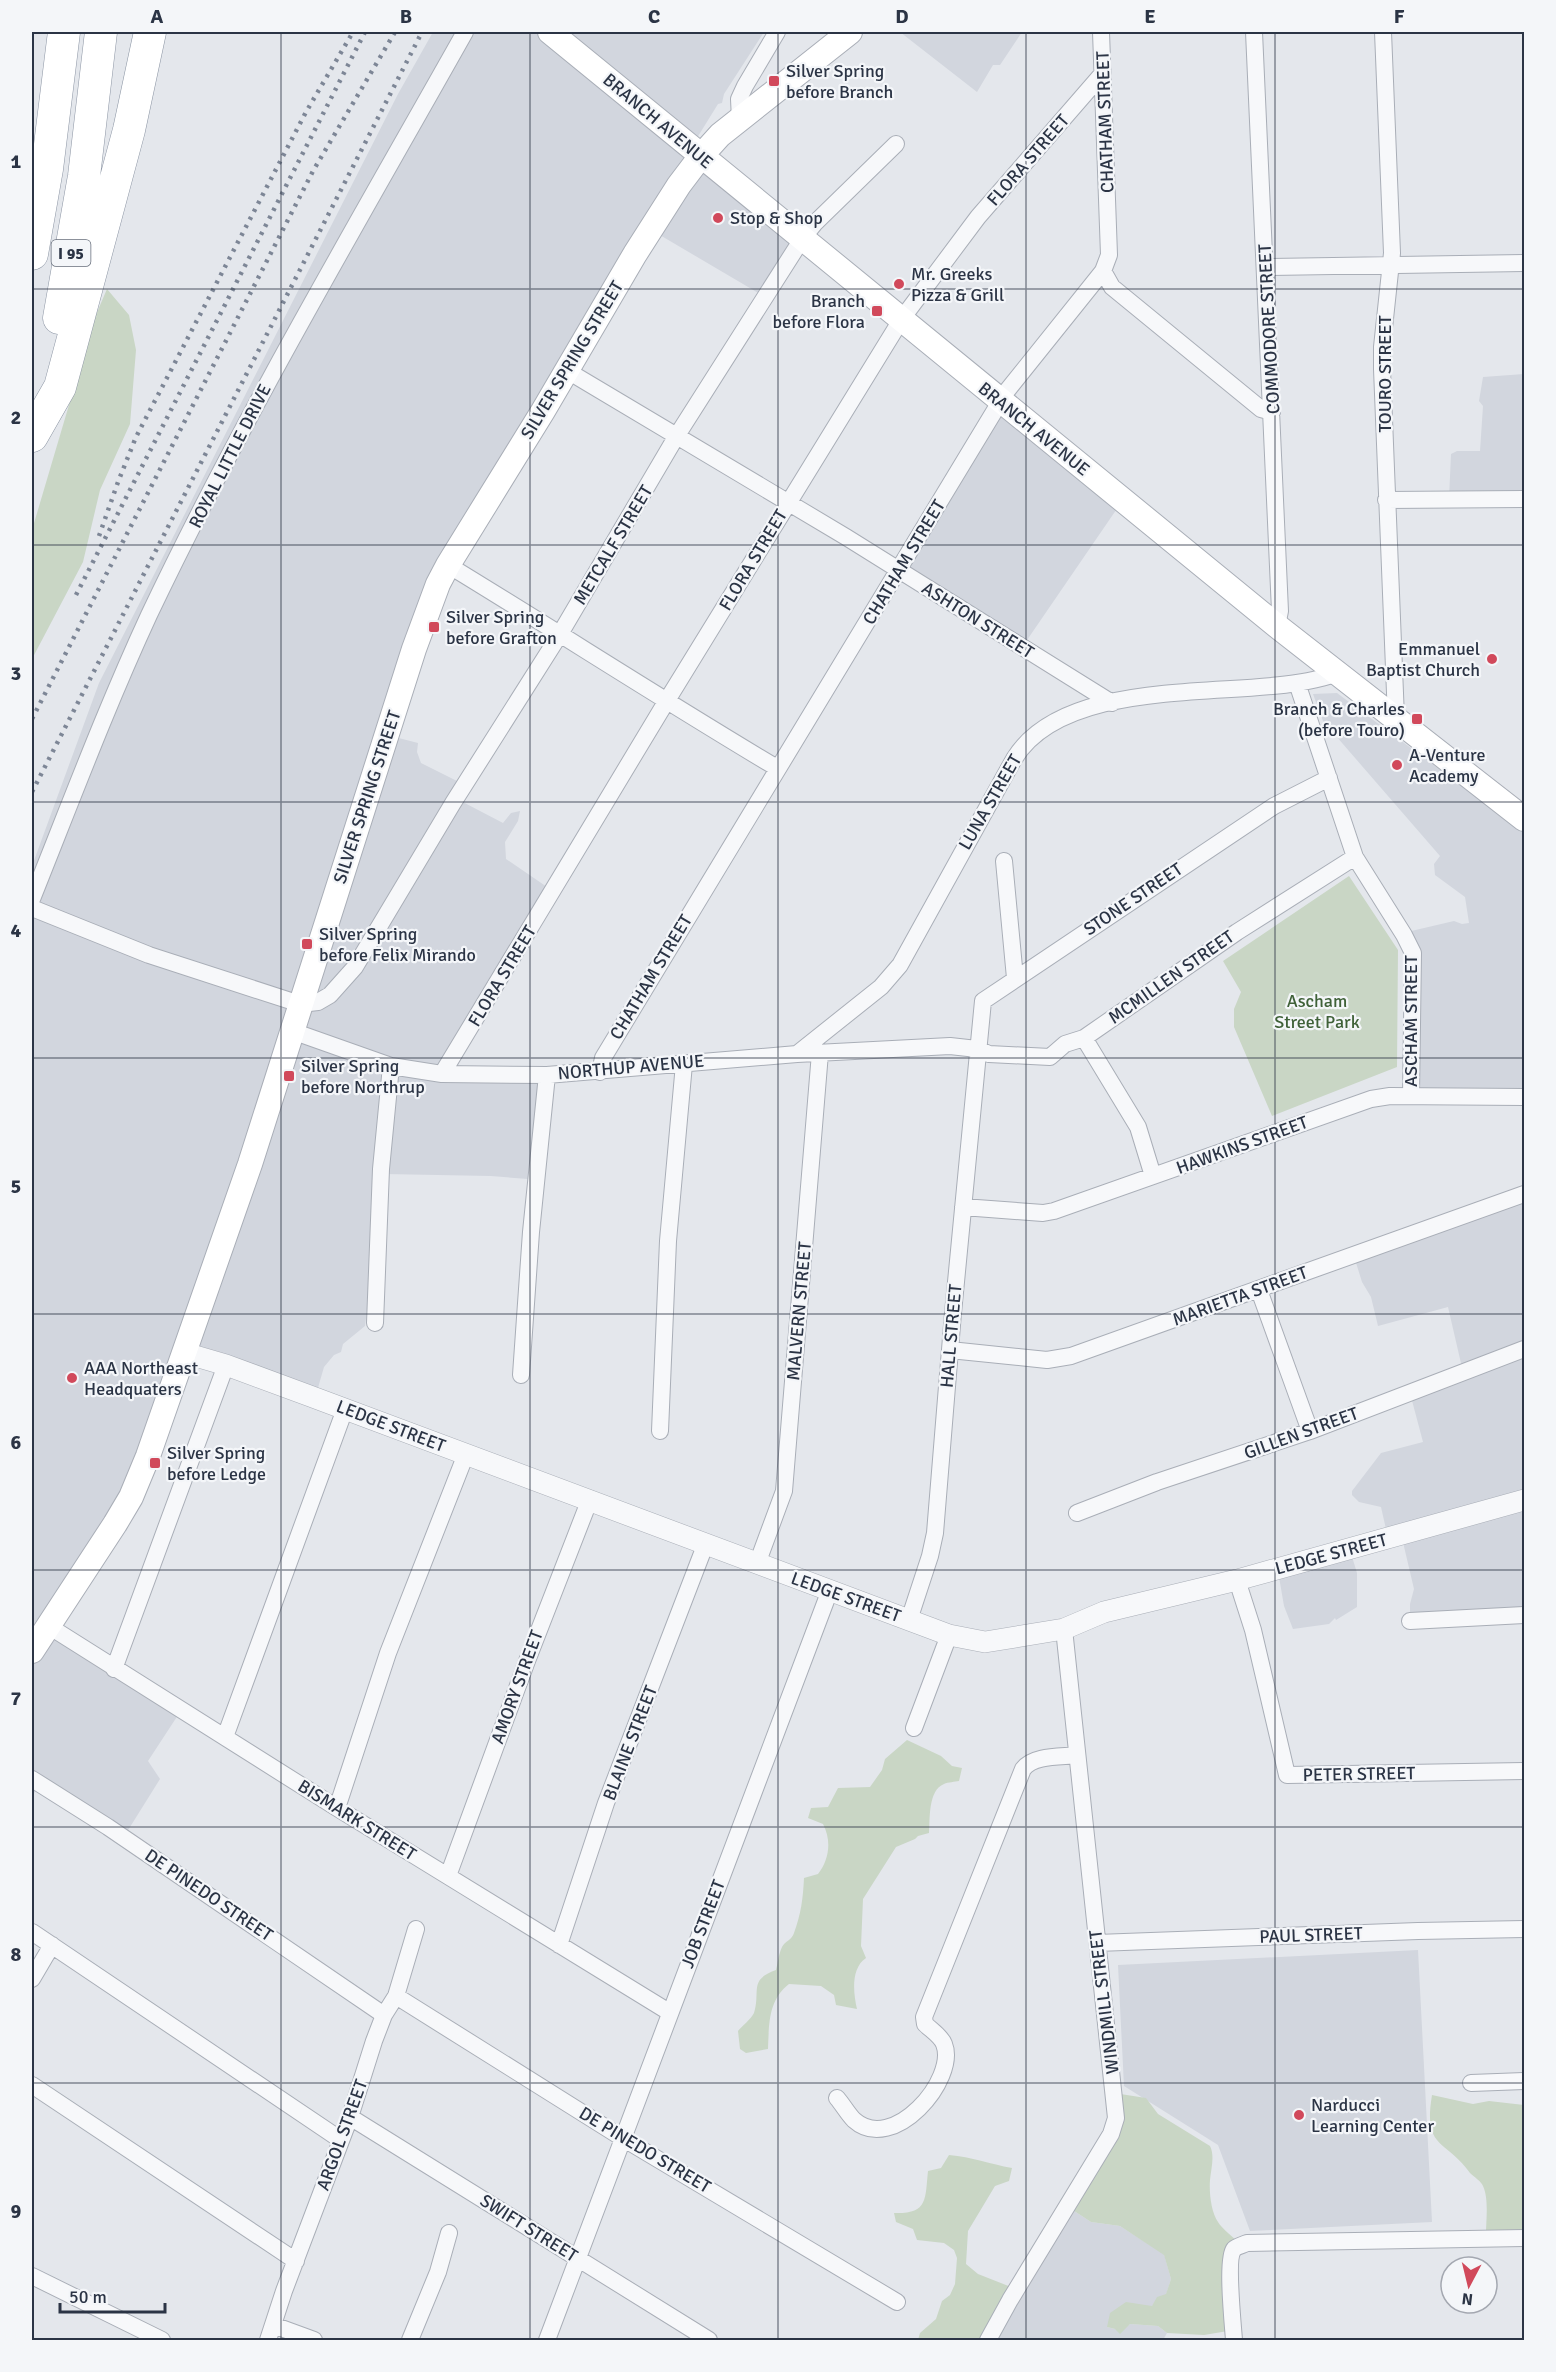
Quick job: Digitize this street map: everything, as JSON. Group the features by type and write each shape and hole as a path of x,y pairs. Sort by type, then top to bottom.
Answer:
{"highway":[{"name":"I 95","path":"32,254 47,169 64,32"},
{"name":"I 95","path":"32,431 55,338 74,236 101,32"},
{"path":"32,436 60,387 132,121 150,32"}],"main road":[{"name":"BRANCH AVENUE","path":"550,32 1277,626 1524,819"},
{"name":"SILVER SPRING STREET","path":"32,1651 131,1497 148,1456 250,1164 414,649 438,584 635,254 701,156 719,136 850,32"}],"street":[{"name":"ROYAL LITTLE DRIVE","path":"32,899 133,653 210,493 271,377 465,32"},
{"path":"740,119 740,99 745,86 777,32"},
{"name":"CHATHAM STREET","path":"600,1072 603,1058 1006,392 1103,272 1109,255 1101,32"},
{"name":"COMMODORE STREET","path":"1254,32 1280,611 1277,626"},
{"name":"TOURO STREET","path":"1383,32 1392,214 1391,264 1382,347 1396,718"},
{"name":"FLORA STREET","path":"442,1074 666,702 901,320 978,217 1103,73"},
{"name":"METCALF STREET","path":"300,1004 318,1002 330,995 355,967 453,803 560,634 676,437 802,239 896,144"},
{"path":"1266,267 1524,263"},
{"path":"1103,272 1112,287 1261,409 1272,412"},
{"name":"ASHTON STREET","path":"566,370 898,570 1112,703"},
{"path":"1386,500 1524,500"},
{"path":"448,565 666,702 777,768"},
{"name":"LUNA STREET","path":"797,1054 881,987 900,964 970,834 1019,751 1035,734 1059,719 1112,703 1168,694 1297,683 1338,674"},
{"name":"ASCHAM STREET","path":"1297,683 1355,857 1413,952 1411,1095"},
{"name":"STONE STREET","path":"977,1049 983,1001 1274,806 1329,778"},
{"name":"MCMILLEN STREET","path":"977,1049 989,1054 1050,1057 1065,1044 1084,1038 1210,950 1355,857"},
{"path":"1004,861 1015,978"},
{"path":"32,908 149,955 300,1004"},
{"name":"NORTHUP AVENUE","path":"292,1031 391,1066 442,1074 547,1075 797,1054 950,1046 977,1049"},
{"path":"1084,1038 1138,1126 1154,1176"},
{"name":"HALL STREET","path":"909,1620 935,1533 977,1049"},
{"name":"MALVERN STREET","path":"758,1564 784,1491 820,1053"},
{"path":"660,1431 668,1241 684,1064"},
{"path":"375,1323 381,1169 391,1066"},
{"path":"521,1375 531,1232 547,1075"},
{"name":"HAWKINS STREET","path":"963,1207 1043,1213 1054,1211 1371,1099 1411,1095 1524,1097"},
{"name":"MARIETTA STREET","path":"950,1350 1057,1360 1524,1194"},
{"path":"1259,1290 1310,1431"},
{"name":"GILLEN STREET","path":"1077,1513 1157,1482 1310,1431 1524,1349"},
{"name":"LEDGE STREET","path":"185,1353 226,1365 590,1499 949,1635 985,1642 1064,1629 1104,1612 1237,1580 1524,1500"},
{"path":"114,1669 226,1365"},
{"path":"225,1737 345,1409"},
{"path":"338,1808 388,1653 466,1454"},
{"name":"AMORY STREET","path":"448,1876 531,1650 590,1499"},
{"name":"BLAINE STREET","path":"559,1945 606,1803 706,1543"},
{"name":"PETER STREET","path":"1237,1580 1253,1630 1287,1775 1524,1771"},
{"name":"JOB STREET","path":"547,2340 830,1590"},
{"path":"1410,1621 1524,1615"},
{"name":"BISMARK STREET","path":"47,1626 669,2012"},
{"name":"WINDMILL STREET","path":"988,2340 1112,2134 1114,2125 1115,2095 1064,1629"},
{"path":"914,1728 949,1635"},
{"path":"837,2098 855,2121 867,2127 884,2128 901,2124 915,2114 933,2091 946,2058 943,2041 924,2024 928,2008 1023,1769 1027,1764 1035,1761 1077,1755"},
{"name":"DE PINEDO STREET","path":"32,1779 108,1827 384,2015"},
{"name":"ARGOL STREET","path":"270,2333 350,2117 384,2015 396,1996 416,1929"},
{"name":"PAUL STREET","path":"1097,1943 1524,1929"},
{"path":"32,1932 341,2139"},
{"path":"32,1979 52,1945"},
{"name":"DE PINEDO STREET","path":"396,1996 624,2139 897,2302"},
{"path":"1471,2083 1524,2081"},
{"path":"32,2085 296,2261"},
{"name":"SWIFT STREET","path":"350,2117 709,2340"},
{"path":"410,2340 438,2272 449,2233"},
{"path":"1234,2340 1230,2271 1234,2249 1247,2243 1524,2238"},
{"path":"32,2276 162,2340"},
{"path":"270,2333 314,2340"}],"shaded area":[{"path":"433,32 764,32 724,94 722,103 718,104 692,146 799,233 760,294 653,231 452,557 387,735 418,743 417,752 421,763 463,784 457,799 503,823 511,813 520,811 518,821 505,842 506,859 547,887 443,1061 468,1067 541,1074 528,1179 384,1174 365,1326 343,1344 341,1352 334,1355 324,1367 315,1398 192,1354 148,1459 49,1619 182,1709 148,1761 160,1779 125,1835 39,1785 32,1797 32,866 99,683 398,94"},
{"path":"900,32 1022,32 1000,65 993,65 977,92"},
{"path":"1524,374 1524,502 1449,499 1451,454 1457,451 1480,451 1483,406 1479,401 1483,377"},
{"path":"1003,398 1125,497 1025,643 896,566"},
{"path":"1337,693 1486,804 1524,811 1524,1095 1413,1090 1407,932 1454,921 1462,924 1469,923 1465,897 1435,875 1434,864 1440,856 1323,721 1313,694"},
{"path":"1524,1191 1524,1617 1410,1621 1410,1604 1414,1589 1402,1538 1388,1538 1381,1507 1359,1502 1352,1495 1352,1491 1381,1453 1423,1442 1410,1393 1463,1372 1448,1307 1378,1326 1371,1297 1362,1282 1353,1253"},
{"path":"1350,1550 1357,1573 1357,1607 1336,1620 1335,1618 1329,1624 1293,1629 1284,1606 1278,1571"},
{"name":"Narducci Learning Center","path":"1418,1950 1432,2222 1250,2231 1218,2145 1124,2086 1118,1965"},
{"path":"1065,2205 1091,2222 1120,2226 1164,2254 1171,2279 1166,2295 1152,2306 1107,2327 1125,2328 1130,2324 1158,2326 1167,2333 1163,2340 985,2340"}],"green space":[{"path":"107,289 129,315 136,350 130,424 100,490 83,562 32,659 32,530 95,317"},
{"name":"Ascham Street Park","path":"1349,876 1398,950 1397,1067 1272,1116 1234,1027 1234,1009 1241,992 1223,961"},
{"path":"907,1740 941,1756 952,1766 962,1768 959,1781 944,1784 935,1792 932,1798 929,1833 896,1847 863,1899 861,1946 866,1958 861,1962 854,1981 857,2009 836,2005 834,1995 821,1986 789,1984 782,1990 773,2005 768,2049 746,2053 740,2049 738,2031 754,2013 759,1982 767,1974 776,1970 782,1947 793,1935 801,1906 804,1878 818,1874 827,1857 826,1830 823,1824 808,1818 811,1808 828,1807 838,1788 870,1787 882,1770 885,1759"},
{"path":"1114,2093 1146,2098 1158,2114 1210,2146 1212,2158 1210,2190 1214,2213 1220,2224 1242,2246 1234,2259 1234,2330 1204,2335 1167,2333 1158,2326 1130,2324 1120,2334 1115,2329 1107,2327 1110,2313 1126,2302 1152,2306 1157,2297 1166,2294 1171,2279 1164,2255 1120,2226 1091,2222 1065,2205 1100,2146"},
{"path":"1432,2095 1473,2104 1489,2101 1524,2105 1524,2234 1486,2234 1485,2191 1479,2181 1433,2135 1430,2113"},
{"path":"949,2155 1012,2168 1009,2181 995,2186 968,2231 966,2264 978,2274 1011,2287 985,2340 918,2340 920,2333 936,2319 942,2301 950,2295 955,2284 957,2258 954,2250 944,2243 917,2240 913,2229 896,2222 894,2213 905,2213 919,2208 925,2197 928,2171 941,2168"}],"railway":[{"path":"99,536 136,437 306,112 353,32"},
{"path":"76,595 365,32"},
{"path":"32,719 313,171 395,32"},
{"path":"32,792 422,32"}],"place":[{"name":"Silver Spring before Branch","path":"774,81"},
{"name":"Stop & Shop","path":"718,218"},
{"name":"Mr. Greeks Pizza & Grill","path":"899,284"},
{"name":"Branch before Flora","path":"877,311"},
{"name":"Silver Spring before Grafton","path":"434,627"},
{"name":"Emmanuel Baptist Church","path":"1492,659"},
{"name":"Branch & Charles (before Touro)","path":"1417,719"},
{"name":"A-Venture Academy","path":"1397,765"},
{"name":"Silver Spring before Felix Mirando","path":"307,944"},
{"name":"Silver Spring before Northrup","path":"289,1076"},
{"name":"AAA Northeast Headquaters","path":"72,1378"},
{"name":"Silver Spring before Ledge","path":"155,1463"},
{"name":"Narducci Learning Center","path":"1299,2115"}]}
